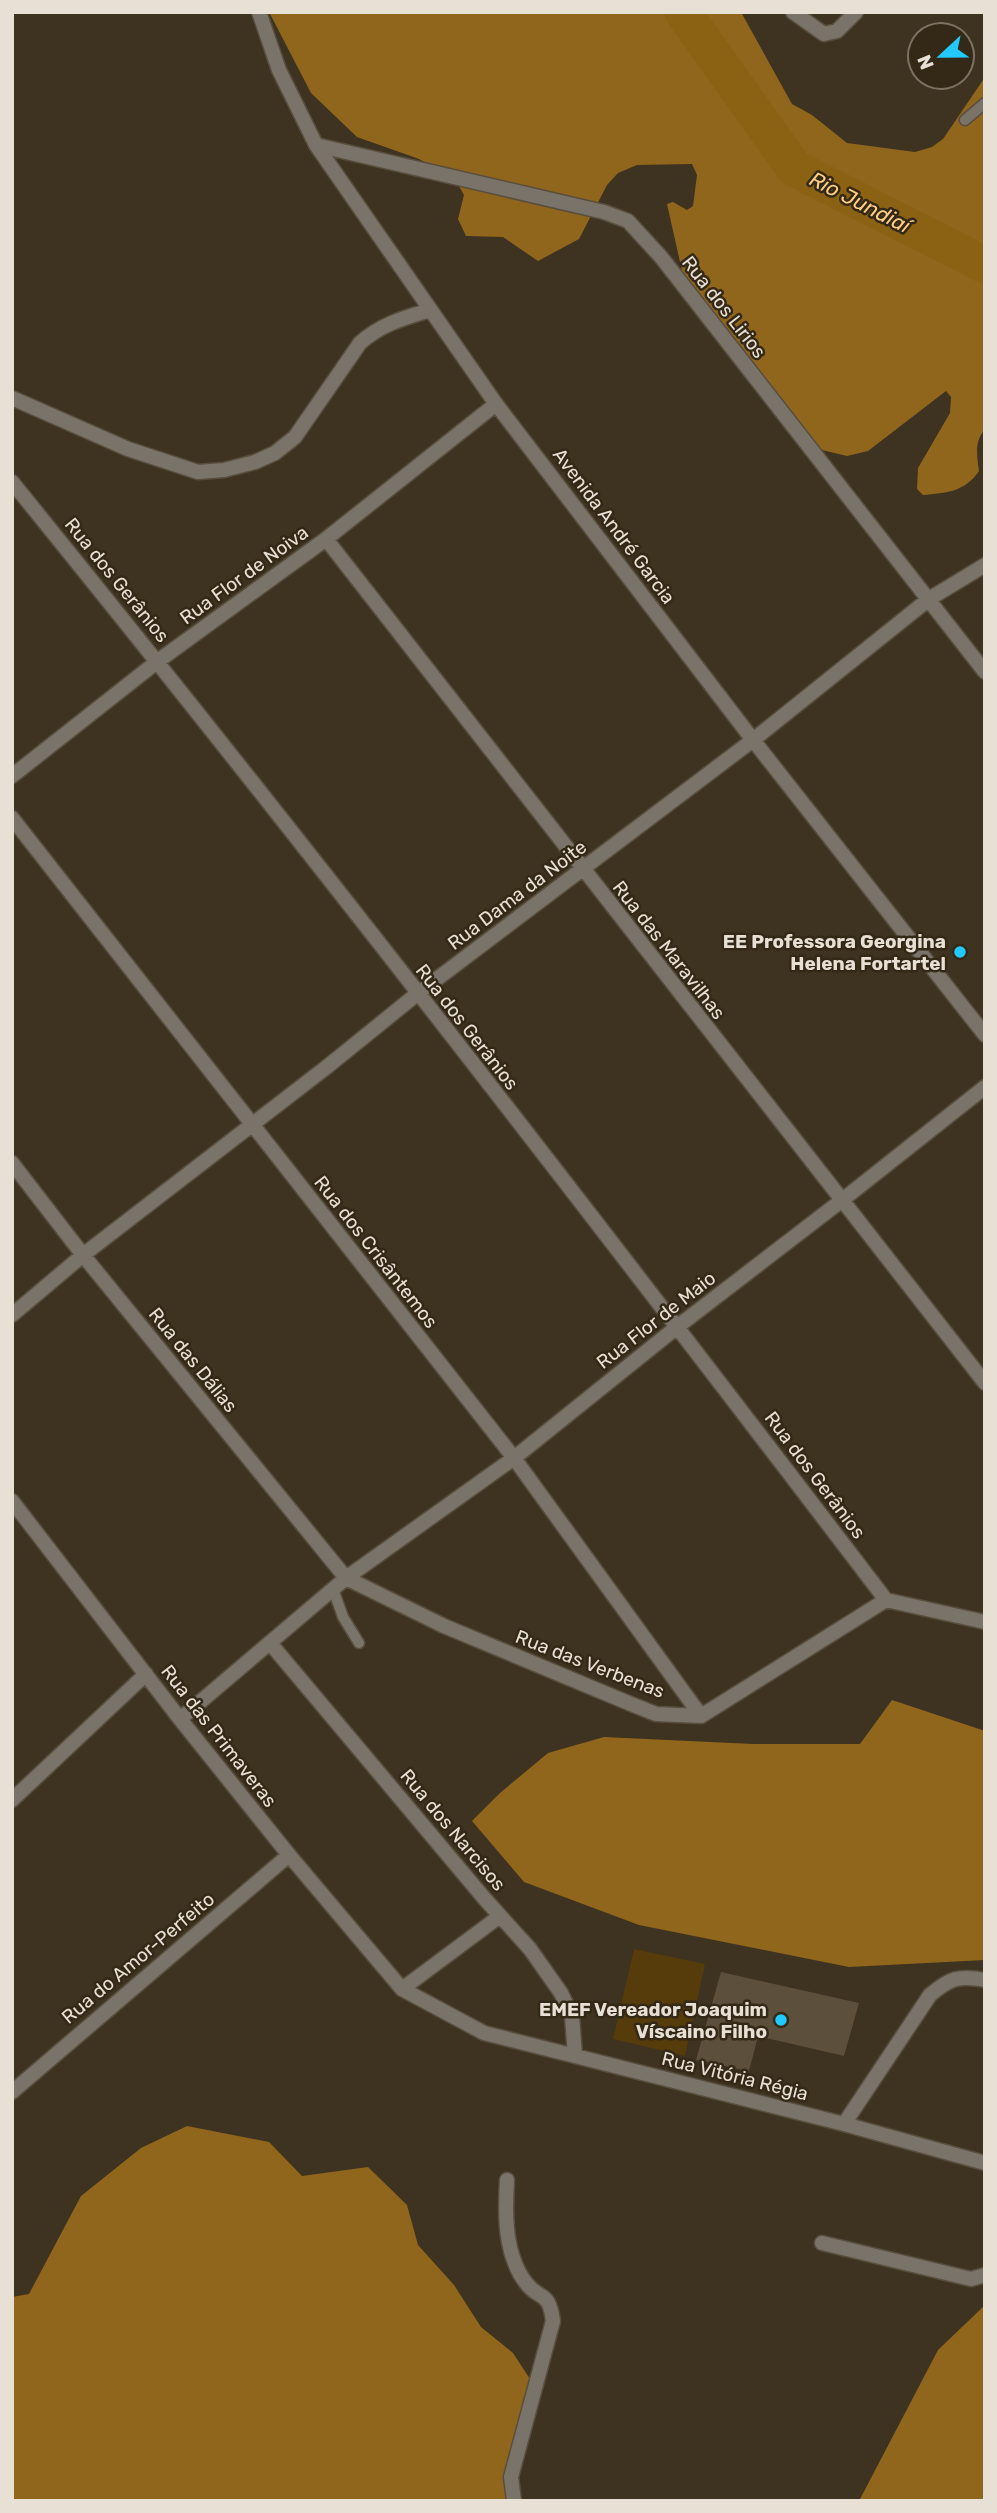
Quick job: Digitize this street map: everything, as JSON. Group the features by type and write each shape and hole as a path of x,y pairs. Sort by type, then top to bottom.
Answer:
{"street":[{"name":"Avenida André Garcia","path":"258,12 279,70 316,145 496,404 753,740 985,1035"},
{"path":"793,12 824,34 838,31 856,12"},
{"name":"Rua dos Lirios","path":"316,145 604,212 628,221 661,257 985,672"},
{"path":"12,398 128,449 198,472 224,470 255,462 275,453 295,437 360,343 373,331 430,310"},
{"name":"Rua Flor de Noiva","path":"12,776 158,661 326,539 496,404"},
{"name":"Rua dos Gerânios","path":"12,482 158,661 677,1326 886,1600"},
{"name":"Rua das Maravilhas","path":"326,539 985,1383"},
{"name":"Rua Dama da Noite","path":"12,1315 83,1255 417,994 753,740 929,599 985,565"},
{"name":"Rua dos Crisântemos","path":"12,818 513,1458 701,1716"},
{"name":"Rua Flor de Maio","path":"346,1578 513,1458 677,1326 985,1087"},
{"name":"Rua das Dálias","path":"12,1163 83,1255 346,1578"},
{"name":"Rua das Primaveras","path":"12,1502 180,1719 289,1855 402,1989"},
{"path":"180,1719 346,1578"},
{"name":"Rua das Verbenas","path":"346,1578 444,1626 643,1709 656,1714 701,1716"},
{"path":"701,1716 886,1600 985,1622"},
{"name":"Rua dos Narcisos","path":"270,1643 530,1949 561,1993 572,2016 575,2056"},
{"path":"12,1800 146,1674"},
{"name":"Rua do Amor-Perfeito","path":"12,2092 289,1855"},
{"path":"402,1989 500,1916"},
{"path":"844,2124 930,1995 943,1984 964,1976 985,1980"},
{"name":"Rua Vitória Régia","path":"402,1989 484,2033 844,2124 985,2163"},
{"path":"507,2180 506,2226 511,2248 527,2284 543,2295 549,2303 553,2321 511,2477 514,2501"},
{"path":"821,2243 971,2279 985,2275"}],"lane":[{"path":"965,120 985,103"},
{"path":"333,1589 347,1625 359,1643"}],"shaded area":[{"path":"269,12 741,12 792,104 812,115 847,143 915,152 932,147 943,139 985,77 985,429 978,444 979,471 968,483 954,490 923,495 917,489 918,468 950,413 951,397 946,391 868,451 847,456 822,450 794,428 685,284 667,204 673,202 687,210 693,206 697,175 692,164 637,165 618,173 607,185 579,239 538,261 503,237 466,236 458,219 464,195 455,179 419,159 357,137 311,93"},
{"path":"892,1700 985,1731 985,1960 849,1967 639,1925 524,1882 472,1821 500,1793 548,1753 604,1737 753,1744 860,1744"},
{"path":"634,1949 705,1964 685,2056 613,2039"},
{"path":"187,2126 269,2142 302,2176 368,2167 407,2205 418,2245 454,2285 481,2327 513,2353 530,2379 505,2477 507,2501 12,2501 12,2297 29,2294 81,2196 141,2148"},
{"path":"985,2305 985,2501 859,2501 938,2350"}],"building":[{"name":"EMEF Vereador Joaquim Víscaino Filho","path":"721,1972 859,2003 844,2056 758,2036 749,2071 696,2060"}],"waterway":[{"name":"Rio Jundiaí","path":"683,12 794,168 985,265"}],"place":[{"name":"EE Professora Georgina Helena Fortartel","path":"960,952"},
{"name":"EMEF Vereador Joaquim Víscaino Filho","path":"781,2020"}]}
